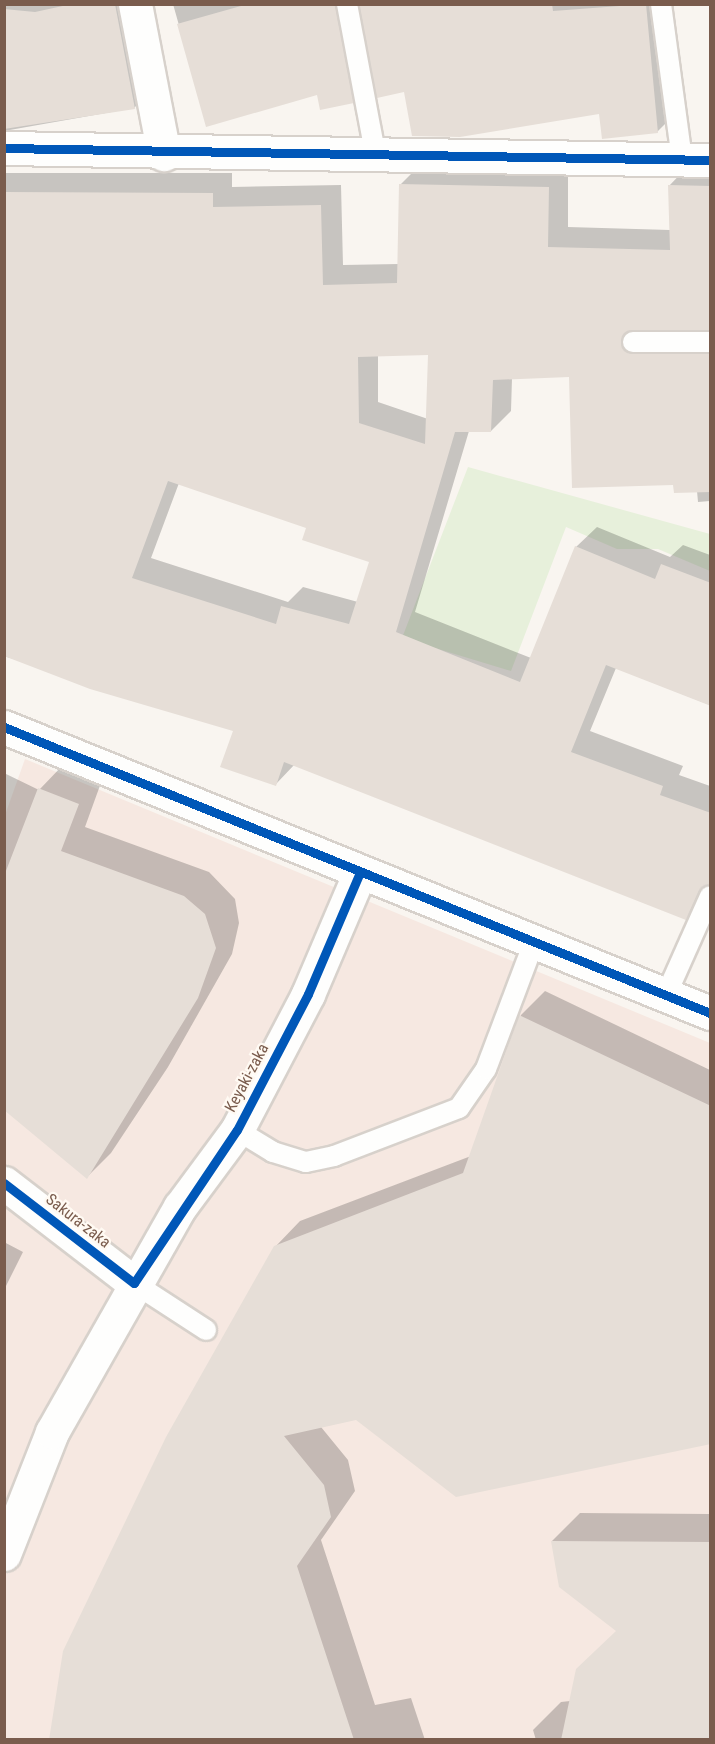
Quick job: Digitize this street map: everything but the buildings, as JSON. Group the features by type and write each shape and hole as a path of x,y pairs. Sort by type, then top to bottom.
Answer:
{"street":[{"path":"135,4 164,154"},
{"path":"4,148 164,154 696,160"},
{"path":"4,727 711,1012"},
{"name":"Keyaki-zaka","path":"4,1554 52,1432 134,1283 237,1130 308,993 360,872"},
{"name":"Sakura-zaka","path":"4,1183 134,1283"}],"lane":[{"path":"347,4 376,157"},
{"path":"661,4 696,160"},
{"path":"633,342 711,342"},
{"path":"666,995 711,897"},
{"path":"237,1130 273,1152 306,1162 334,1156 459,1108 486,1069 534,942"},
{"path":"134,1283 206,1330"}],"shaded area":[{"path":"25,759 710,1043 710,1739 5,1740 4,818"}],"green space":[{"path":"468,467 710,534 710,571 658,549 617,549 566,527 511,671 402,638"}],"cycle path":[{"path":"4,148 710,160"},
{"path":"4,727 710,1013"},
{"path":"4,1183 134,1283 237,1130 308,994 360,872"}]}
